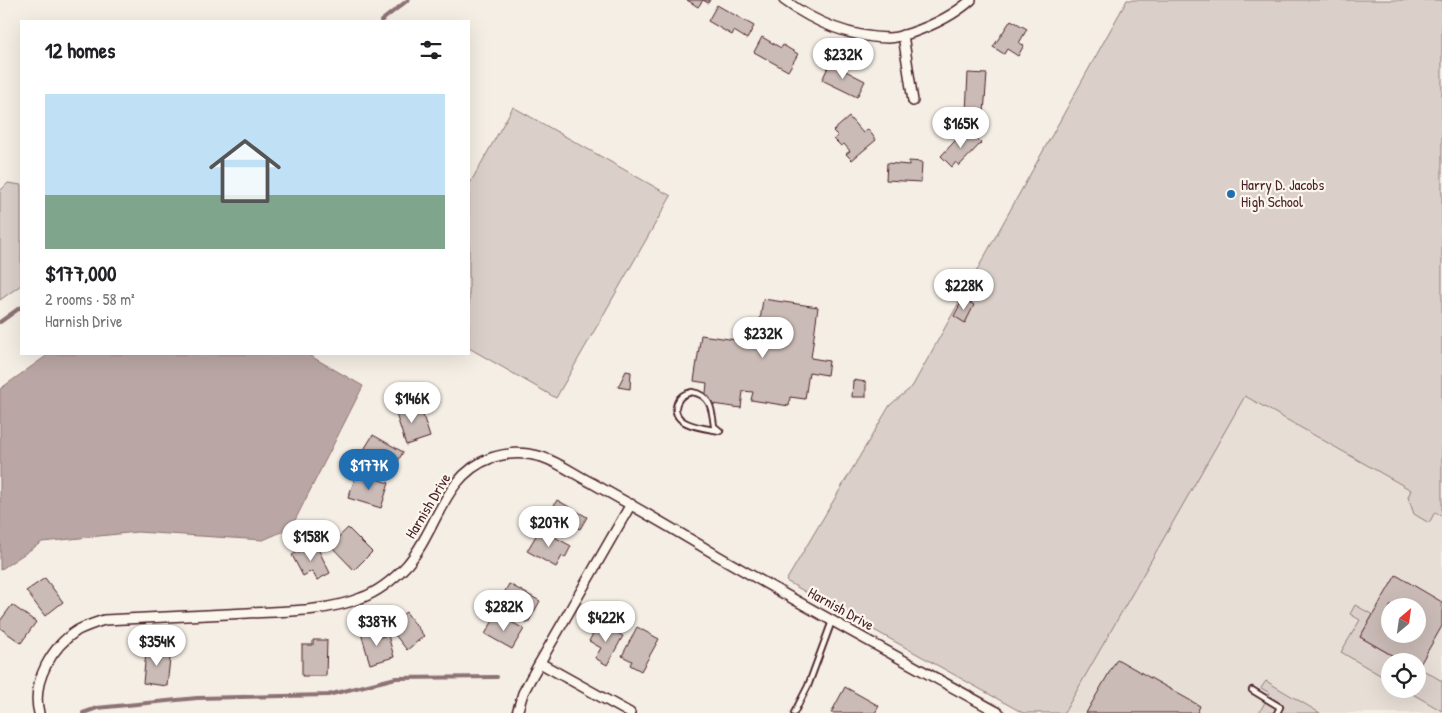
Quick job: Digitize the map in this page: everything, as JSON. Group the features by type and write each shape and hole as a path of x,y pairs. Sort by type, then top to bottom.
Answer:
{"street":[{"path":"784,0 818,21 840,30 889,38 931,26 947,19 972,0"},
{"path":"903,35 913,102"},
{"name":"Harnish Drive","path":"39,713 37,705 40,682 52,654 64,641 88,625 104,620 323,609 362,598 385,585 406,566 422,542 446,497 462,475 477,464 489,459 516,453 545,458 631,504 775,589 998,713"},
{"path":"517,713 523,693 631,504"},
{"path":"540,663 630,713"}],"lane":[{"path":"692,392 698,393 708,400 712,410 714,426 720,432 682,421 676,412 676,406 680,398 692,392"},
{"path":"794,713 808,686 832,620"},
{"path":"1252,690 1280,707 1276,713"}],"shaded area":[{"name":"Harry D. Jacobs High School","path":"1127,0 1442,0 1442,713 1023,713 786,581 890,405 912,387"},
{"name":"Harry D. Jacobs High School","path":"1127,0 1442,0 1442,516 1435,512 1429,523 1414,514 1408,497 1411,490 1245,396 1064,713 1023,713 786,581 890,405 912,387"},
{"path":"513,107 671,196 556,398 470,349 470,183"},
{"path":"8,183 20,185 20,286 0,300 0,191"},
{"path":"48,355 309,355 363,386 291,528 263,540 137,532 42,542 0,570 0,389"},
{"path":"1355,605 1373,615 1360,637 1388,653 1381,653 1381,676 1341,652 1360,620 1350,614"},
{"path":"1426,672 1442,681 1442,711 1420,698 1426,698"},
{"path":"1266,681 1320,713 1259,713 1270,693 1261,688"}],"building":[{"path":"687,0 703,0 698,7"},
{"path":"717,5 754,26 747,39 734,31 732,35 708,21"},
{"path":"1011,20 1027,29 1019,43 1024,45 1018,56 1007,49 1004,54 993,47"},
{"path":"762,37 781,48 783,45 798,54 788,71 754,52"},
{"path":"830,63 865,81 857,97 822,80"},
{"path":"968,73 987,74 984,113 966,112"},
{"path":"849,117 863,133 868,129 876,140 852,160 846,154 850,151 844,144 841,146 834,139 838,136 833,131"},
{"path":"966,129 981,143 959,166 956,162 952,167 941,156"},
{"path":"909,161 922,162 921,182 886,180 887,163 909,165"},
{"path":"763,299 818,307 811,358 829,361 827,375 809,372 805,399 790,397 789,406 751,400 753,392 743,391 741,408 705,403 707,383 694,381 701,335 757,343"},
{"path":"963,299 974,305 965,323 954,316"},
{"path":"626,371 631,372 630,389 618,387"},
{"path":"853,380 866,382 866,397 852,397"},
{"path":"419,403 430,437 406,445 395,411"},
{"path":"373,435 403,452 391,474 360,456"},
{"path":"357,473 389,483 381,508 348,498"},
{"path":"557,500 587,517 580,529 570,524 565,533 545,522"},
{"path":"348,528 372,552 354,570 330,545"},
{"path":"540,529 571,546 565,558 562,556 556,567 527,551"},
{"path":"315,543 330,573 317,580 312,571 303,576 292,555"},
{"path":"1396,575 1442,602 1442,626 1426,654 1388,653 1360,637 1381,601 1381,643 1426,643 1426,598 1383,598"},
{"path":"45,578 63,602 45,616 26,591"},
{"path":"509,584 540,601 528,623 497,606"},
{"path":"12,605 36,622 21,643 0,628 0,621"},
{"path":"406,612 424,636 407,650 388,626"},
{"path":"497,614 524,629 512,649 485,634"},
{"path":"599,623 623,636 607,665 595,658 601,648 589,641"},
{"path":"637,627 659,639 641,671 630,665 632,661 622,656"},
{"path":"375,629 377,638 388,635 394,657 370,664 361,633"},
{"path":"313,640 327,640 326,676 302,676 302,645 313,645"},
{"path":"155,649 171,650 167,686 143,683 146,652 155,653"},
{"path":"1117,659 1200,706 1197,713 1086,713"},
{"path":"845,687 879,706 875,713 831,713"}],"waterway":[{"path":"382,20 408,0"},
{"path":"0,322 20,308"},
{"path":"83,713 97,708 197,698 328,695 396,678 497,677"}],"place":[{"name":"Harry D. Jacobs High School","path":"1231,194"}]}
